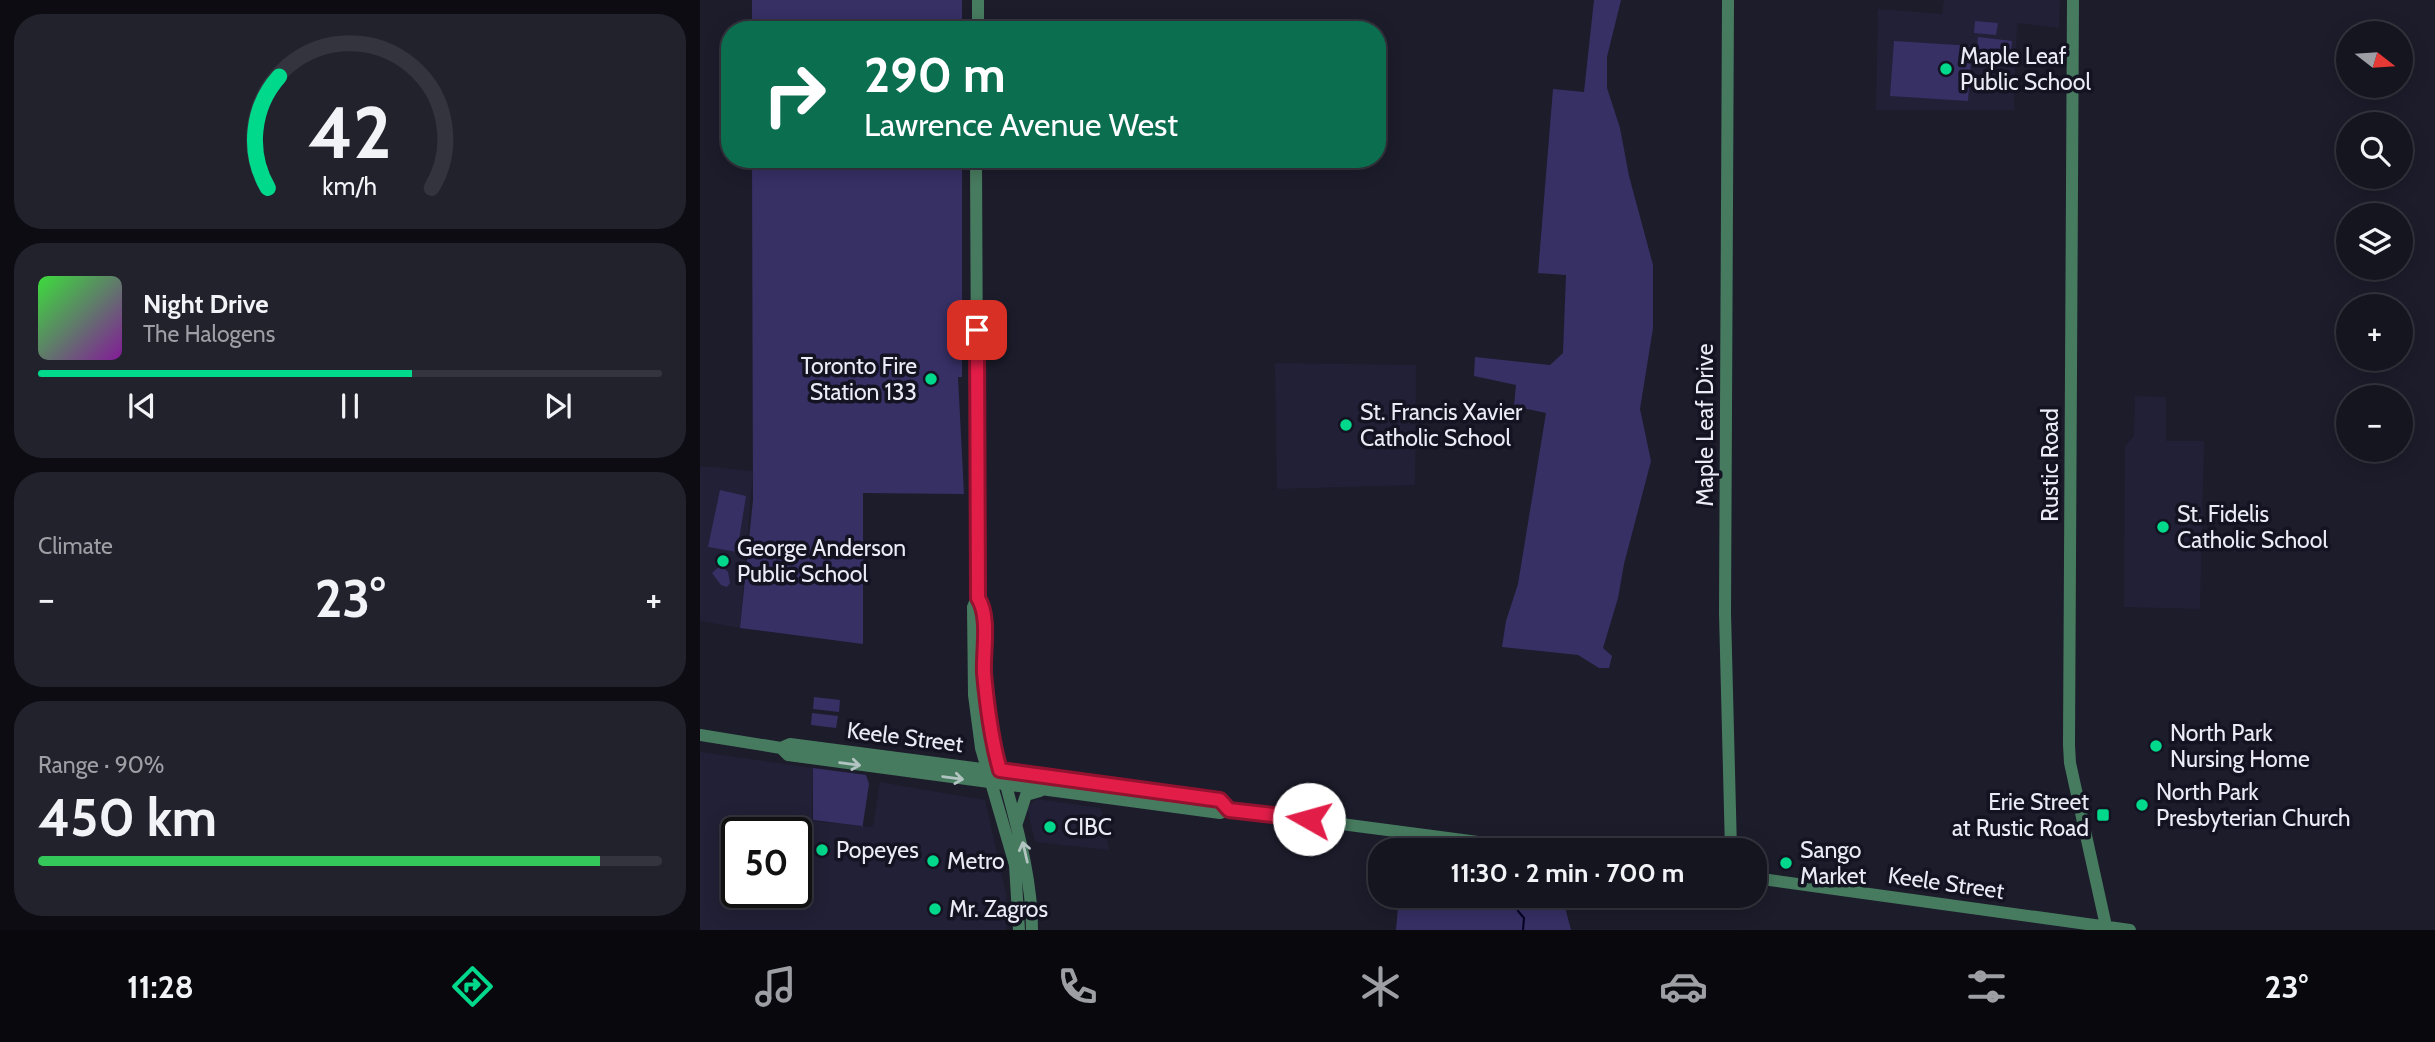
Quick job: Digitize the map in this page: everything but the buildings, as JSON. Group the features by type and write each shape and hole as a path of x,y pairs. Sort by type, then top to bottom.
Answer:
{"main road":[{"path":"978,0 978,21"},
{"name":"Maple Leaf Drive","path":"1728,0 1726,613 1731,838"},
{"name":"Rustic Road","path":"2073,0 2068,720 2070,763 2106,926"},
{"path":"976,168 978,598 984,608 985,675 991,734 1000,770 997,784 1014,865 1019,928 1032,926 1031,879 1017,826 997,784 987,768 982,748 972,668 972,607 978,598"},
{"name":"Keele Street","path":"700,735 781,748 788,755 987,768 1220,800 1229,810"},
{"path":"956,765 971,761 982,748"},
{"name":"Keele Street","path":"878,761 1041,790 1220,813 1229,810 1445,838"},
{"path":"1017,826 1026,795 1041,790"},
{"name":"Keele Street","path":"1767,880 2130,930"}],"shaded area":[{"path":"752,0 962,0 962,21 752,21"},
{"path":"1594,0 1621,0 1607,57 1607,88 1620,128 1629,176 1653,265 1653,328 1640,409 1651,461 1603,648 1612,656 1609,668 1599,668 1578,655 1502,647 1506,621 1518,584 1546,413 1514,406 1516,385 1474,376 1475,357 1550,365 1563,353 1566,275 1538,273 1553,89 1584,92"},
{"name":"Maple Leaf Public School","path":"1944,0 2060,0 2059,28 2017,23 2014,110 1876,110 1878,9 1942,14"},
{"path":"1975,21 1998,23 1996,35 1974,33"},
{"path":"1978,37 2012,41 2010,62 1976,58"},
{"path":"1894,41 1972,46 1968,101 1890,96"},
{"path":"752,168 962,168 962,377 958,377 964,494 863,493 863,644 740,628 753,500"},
{"name":"St. Francis Xavier Catholic School","path":"1275,363 1416,365 1415,485 1277,489"},
{"name":"St. Fidelis Catholic School","path":"2135,396 2166,397 2166,441 2204,441 2200,609 2124,607 2125,446 2134,436"},
{"name":"George Anderson Public School","path":"700,466 753,471 740,628 700,621"},
{"path":"720,490 746,496 737,552 708,547"},
{"path":"721,565 728,572 730,583 727,587 721,585 712,573"},
{"path":"814,697 840,700 839,712 813,709"},
{"path":"812,713 838,716 836,728 811,725"},
{"path":"700,752 813,768 812,821 873,827 880,782 985,800 1006,894 1006,930 700,930"},
{"path":"813,768 866,775 869,784 862,830 862,826 813,820"},
{"path":"1036,799 1101,808 1109,850 1035,842 1027,808"},
{"path":"1398,908 1565,908 1571,930 1396,930"}],"waterway":[{"path":"1517,908 1524,918 1523,930"}],"place":[{"name":"Maple Leaf Public School","path":"1946,69"},
{"name":"Toronto Fire Station 133","path":"931,379"},
{"name":"St. Francis Xavier Catholic School","path":"1346,425"},
{"name":"St. Fidelis Catholic School","path":"2163,527"},
{"name":"George Anderson Public School","path":"723,561"},
{"name":"North Park Nursing Home","path":"2156,746"},
{"name":"North Park Presbyterian Church","path":"2142,805"},
{"name":"Erie Street at Rustic Road","path":"2103,815"},
{"name":"CIBC","path":"1050,827"},
{"name":"Popeyes","path":"822,850"},
{"name":"Metro","path":"933,861"},
{"name":"Sango Market","path":"1786,863"},
{"name":"Mr. Zagros","path":"935,909"}],"route":[{"path":"977,330 978,598 984,608 985,675 991,734 1000,770 1220,800 1229,810 1309,819"}]}
